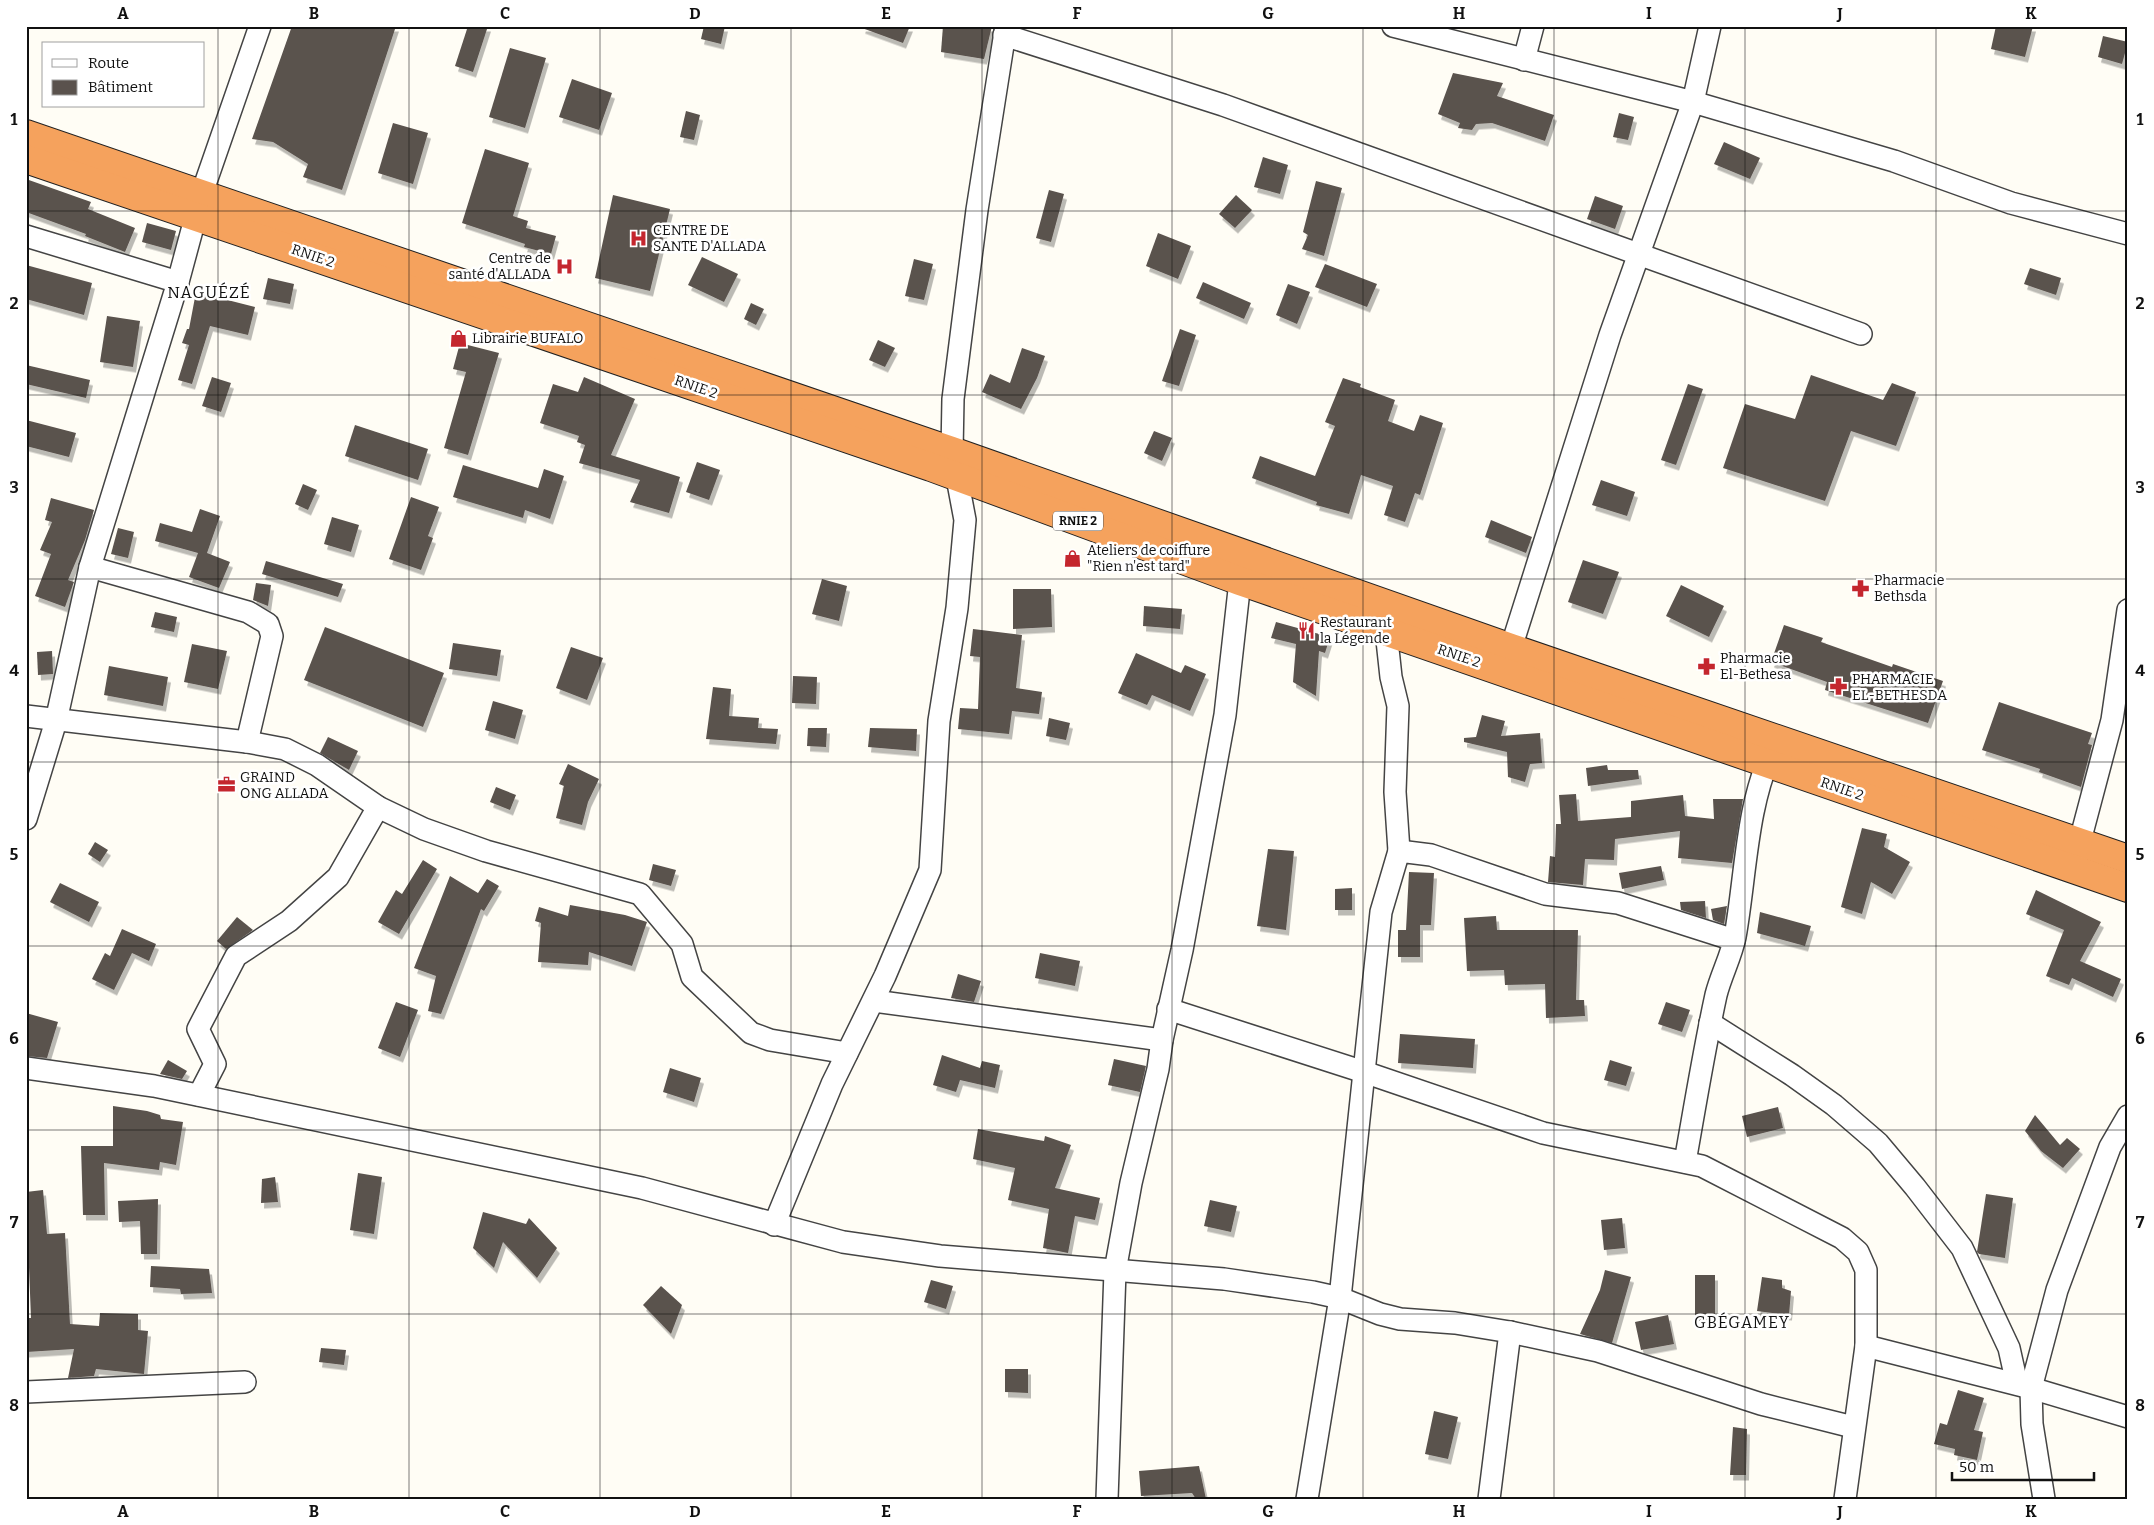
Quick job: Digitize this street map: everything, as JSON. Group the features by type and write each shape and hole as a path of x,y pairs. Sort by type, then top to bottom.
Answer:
{"highway":[{"name":"RNIE 2","path":"26,134 199,205 954,464 1511,648 1771,751"},
{"name":"RNIE 2","path":"26,159 199,205"},
{"name":"RNIE 2","path":"954,464 1240,581 1386,631 1771,751 2076,856 2128,888"},
{"name":"RNIE 2","path":"2076,856 2128,859"}],"street":[{"path":"26,819 56,721 90,567 178,282 199,205 260,26"},
{"path":"1393,26 1693,102 1894,161 2011,203 2128,234"},
{"path":"1524,60 1533,26"},
{"path":"1511,648 1610,335 1693,102 1710,26"},
{"path":"774,1225 847,1053 874,1001 930,870 939,721 964,557 965,520 954,464 953,399 977,210 1005,31 1223,105 1640,253 1861,334"},
{"path":"26,236 178,282"},
{"path":"90,567 248,612 268,624 272,636 247,742"},
{"path":"1106,1499 1115,1271 1131,1182 1158,1069 1168,1010 1182,950 1225,716 1240,581"},
{"path":"2076,856 2112,720 2126,637 2128,610"},
{"path":"1307,1499 1340,1298 1381,912 1399,850 1395,792 1398,706 1391,677 1386,631"},
{"path":"26,716 247,742 285,749 316,765 378,807 424,828 486,850 640,894 682,944 692,977 750,1033 770,1040 847,1053"},
{"path":"1685,1162 1710,1023 1720,979 1734,940 1756,802 1771,751"},
{"path":"199,1095 215,1064 198,1029 236,956 289,921 338,877 378,807"},
{"path":"1399,850 1431,855 1545,894 1618,903 1734,940"},
{"path":"874,1001 1162,1040"},
{"path":"1168,1010 1364,1072 1543,1133 1702,1166 1842,1238 1858,1252 1866,1270 1866,1346 1853,1428 1845,1499"},
{"path":"1710,1023 1750,1046 1834,1105 1878,1143 1962,1248 2024,1386 2044,1499"},
{"path":"26,1068 154,1086 642,1188 843,1242 940,1256 1224,1279 1313,1292 1340,1298 1380,1314 1400,1319 1455,1323 1510,1332 1598,1352 1761,1404 1853,1428"},
{"path":"2024,1386 2110,1147 2128,1116"},
{"path":"1490,1499 1510,1332"},
{"path":"1866,1346 2024,1386 2128,1417"},
{"path":"26,1392 245,1382"}],"building":[{"path":"292,26 396,26 342,190 303,177 308,164 273,142 252,139"},
{"path":"468,26 488,26 473,72 455,66"},
{"path":"704,26 725,26 721,44 701,39"},
{"path":"863,26 910,26 903,43 862,28"},
{"path":"943,26 992,26 984,59 941,52"},
{"path":"1996,26 2033,26 2025,57 1991,49"},
{"path":"2103,36 2128,42 2122,64 2098,57"},
{"path":"510,48 546,58 525,128 489,117"},
{"path":"1453,73 1503,83 1497,96 1554,115 1545,141 1492,123 1476,124 1472,130 1458,128 1460,123 1438,114"},
{"path":"572,79 612,93 599,130 559,117"},
{"path":"686,111 700,115 694,140 680,137"},
{"path":"1619,113 1634,117 1628,140 1613,137"},
{"path":"393,123 428,133 413,184 378,173"},
{"path":"1724,142 1760,158 1750,179 1714,164"},
{"path":"485,149 529,163 513,216 528,221 526,228 556,236 551,254 524,247 525,244 462,223"},
{"path":"1263,157 1288,165 1280,194 1254,187"},
{"path":"26,179 91,202 88,209 135,228 125,252 85,236 86,234 26,212"},
{"path":"1316,181 1342,188 1324,256 1302,249 1308,235 1303,232"},
{"path":"1049,190 1064,194 1051,242 1036,238"},
{"name":"CENTRE DE SANTE D'ALLADA","path":"613,195 670,209 650,291 595,278"},
{"path":"1236,195 1252,210 1235,228 1219,214"},
{"path":"1595,196 1623,206 1615,229 1587,219"},
{"path":"147,223 176,231 171,250 142,242"},
{"path":"1158,233 1191,246 1178,279 1146,266"},
{"path":"702,257 738,274 724,302 688,285"},
{"path":"914,259 933,264 924,300 905,296"},
{"path":"1325,264 1377,284 1367,307 1315,287"},
{"path":"26,265 92,283 84,315 26,299"},
{"path":"2030,268 2061,278 2056,295 2024,284"},
{"path":"268,278 294,284 290,304 263,299"},
{"path":"1203,282 1251,303 1244,319 1196,298"},
{"path":"1288,284 1310,292 1297,324 1276,315"},
{"path":"196,292 255,307 248,335 210,326 192,384 178,380 189,345 182,343 187,329 189,329"},
{"path":"751,303 764,309 756,325 744,319"},
{"path":"107,316 140,321 133,367 100,362"},
{"path":"1180,329 1196,335 1179,386 1162,381"},
{"path":"878,340 895,348 885,367 869,360"},
{"path":"460,343 499,353 468,455 444,448 466,372 453,369"},
{"path":"1022,348 1045,356 1037,378 1021,409 982,392 990,374 1010,383"},
{"path":"26,365 90,380 86,398 26,384"},
{"path":"1811,375 1883,400 1892,383 1916,392 1896,446 1851,431 1825,501 1723,468 1745,404 1795,419"},
{"path":"212,377 231,383 221,412 202,406"},
{"path":"584,377 635,399 611,455 680,477 669,513 630,502 640,480 579,463 585,445 577,442 579,436 540,423 553,384 578,392"},
{"path":"1343,378 1361,384 1360,387 1395,400 1388,421 1414,431 1420,415 1443,423 1420,495 1415,493 1405,522 1384,515 1393,486 1361,475 1349,514 1316,505 1317,502 1252,478 1260,456 1315,476 1335,426 1325,422"},
{"path":"1688,384 1703,389 1676,465 1661,460"},
{"path":"26,420 76,433 69,457 26,446"},
{"path":"355,425 428,449 418,480 345,456"},
{"path":"1154,431 1172,438 1162,461 1144,453"},
{"path":"697,462 720,470 709,500 686,492"},
{"path":"463,465 538,488 544,469 564,476 550,519 525,510 523,518 453,497"},
{"path":"1601,480 1635,492 1627,516 1592,505"},
{"path":"303,484 317,490 308,510 295,504"},
{"path":"411,497 439,507 428,536 433,538 421,570 389,559"},
{"path":"51,498 94,510 85,540 68,580 74,582 65,607 35,596 51,554 40,550 52,522 45,520"},
{"path":"200,509 220,516 207,553 230,562 219,588 189,577 198,553 155,541 160,523 192,532"},
{"path":"332,517 359,525 351,552 324,544"},
{"path":"1491,520 1532,537 1526,553 1485,537"},
{"path":"118,528 134,532 128,558 111,554"},
{"path":"1583,560 1619,572 1603,614 1568,602"},
{"path":"266,561 343,584 338,597 262,574"},
{"path":"822,579 847,586 839,621 812,614"},
{"path":"256,583 271,585 268,606 253,600"},
{"path":"1681,585 1724,606 1709,637 1666,616"},
{"path":"1013,589 1051,589 1052,627 1013,629"},
{"path":"1144,606 1182,609 1180,629 1143,626"},
{"path":"155,612 177,617 174,632 151,627"},
{"path":"1276,622 1330,637 1325,653 1319,651 1316,696 1293,682 1296,644 1271,638"},
{"path":"1784,625 1823,638 1821,642 1892,667 1893,664 1943,681 1928,723 1825,690 1827,682 1771,662"},
{"path":"325,627 444,673 423,727 304,680"},
{"path":"973,629 1022,635 1016,688 1042,692 1039,714 1012,711 1009,734 958,729 960,708 978,709 980,657 970,656"},
{"path":"453,643 501,650 497,676 449,669"},
{"path":"192,644 227,651 218,689 184,682"},
{"path":"571,647 603,658 587,700 556,688"},
{"path":"52,651 53,674 38,675 37,652"},
{"path":"1136,653 1181,673 1185,665 1206,674 1190,711 1152,695 1147,705 1118,693"},
{"path":"109,666 168,677 163,706 104,695"},
{"path":"793,676 817,677 816,704 792,703"},
{"path":"713,687 731,689 729,716 759,718 758,728 778,729 776,744 706,739"},
{"path":"493,701 523,710 515,739 485,730"},
{"path":"1999,702 2092,733 2088,744 2092,745 2081,787 2039,772 2040,769 1982,750"},
{"path":"1482,715 1505,721 1501,736 1540,733 1542,763 1530,764 1525,782 1508,777 1507,752 1464,742 1464,738 1476,737"},
{"path":"1049,718 1070,723 1066,740 1046,736"},
{"path":"808,728 827,728 826,747 807,746"},
{"path":"870,728 917,729 916,751 868,747"},
{"path":"328,737 358,751 349,770 320,753"},
{"path":"568,764 599,779 588,802 582,825 556,818 564,786 559,784"},
{"path":"1607,765 1608,770 1638,770 1639,779 1588,786 1586,768"},
{"path":"496,787 516,795 510,810 490,802"},
{"path":"1576,794 1578,821 1631,817 1631,801 1683,795 1685,816 1714,819 1713,799 1743,799 1732,863 1678,858 1680,831 1615,839 1614,860 1585,859 1583,885 1548,882 1550,856 1555,857 1556,824 1561,824 1559,795"},
{"path":"1862,828 1887,834 1884,847 1910,862 1892,894 1871,882 1862,914 1841,907"},
{"path":"95,842 108,850 100,862 88,854"},
{"path":"1268,849 1294,851 1286,930 1257,926"},
{"path":"423,860 437,869 399,934 378,922 396,890 402,894"},
{"path":"653,864 676,870 671,886 649,880"},
{"path":"1661,866 1664,880 1622,889 1619,873"},
{"path":"1409,872 1434,873 1431,925 1420,925 1420,957 1398,957 1398,930 1406,930"},
{"path":"450,876 478,893 487,879 499,886 484,911 481,909 441,1014 428,1011 436,976 414,968"},
{"path":"60,883 99,902 89,922 50,902"},
{"path":"1352,888 1352,910 1335,910 1335,889"},
{"path":"2036,890 2101,922 2080,961 2121,979 2113,997 2072,978 2069,985 2046,976 2064,930 2026,914"},
{"path":"1705,901 1706,918 1681,910 1680,902"},
{"path":"570,905 625,915 647,922 632,966 589,952 588,965 538,962 541,923 535,921 539,907 568,916"},
{"path":"1727,906 1724,924 1713,920 1711,909"},
{"path":"1760,912 1811,926 1805,946 1757,933"},
{"path":"1496,916 1497,930 1578,930 1576,1000 1584,1000 1585,1016 1546,1018 1545,984 1505,985 1504,970 1467,971 1464,918"},
{"path":"237,917 253,930 226,949 217,941"},
{"path":"122,929 156,944 149,961 132,953 114,990 92,979 105,953 110,956"},
{"path":"1040,953 1080,961 1075,986 1035,978"},
{"path":"958,974 981,981 974,1002 951,998"},
{"path":"396,1002 418,1010 400,1057 378,1048"},
{"path":"1666,1002 1690,1010 1682,1032 1658,1024"},
{"path":"26,1013 58,1022 47,1058 26,1056"},
{"path":"1400,1034 1475,1039 1473,1068 1398,1063"},
{"path":"942,1055 980,1068 982,1061 1000,1065 995,1088 960,1080 956,1092 933,1085"},
{"path":"1114,1059 1146,1066 1140,1092 1108,1085"},
{"path":"168,1060 187,1071 182,1079 160,1074"},
{"path":"1610,1060 1632,1067 1626,1086 1604,1080"},
{"path":"670,1068 701,1078 694,1102 663,1092"},
{"path":"113,1106 147,1111 160,1115 161,1119 183,1122 176,1165 160,1162 159,1170 104,1163 105,1215 83,1215 81,1146 113,1146"},
{"path":"1778,1107 1783,1128 1747,1137 1742,1116"},
{"path":"2035,1115 2060,1145 2067,1138 2080,1149 2063,1168 2041,1151 2025,1131"},
{"path":"978,1129 1044,1141 1045,1136 1071,1145 1055,1188 1100,1198 1095,1220 1075,1216 1068,1253 1043,1248 1049,1209 1008,1200 1015,1168 973,1159"},
{"path":"358,1173 382,1177 374,1234 350,1230"},
{"path":"275,1177 278,1202 261,1203 262,1179"},
{"path":"43,1190 47,1234 65,1233 70,1324 99,1326 100,1313 138,1314 138,1330 148,1331 144,1374 96,1369 94,1376 68,1378 74,1349 26,1352 26,1318 31,1318 26,1192"},
{"path":"1986,1194 2013,1198 2005,1258 1979,1254 1977,1252"},
{"path":"158,1199 157,1254 141,1254 140,1221 119,1222 118,1201"},
{"path":"1210,1200 1237,1206 1231,1232 1204,1226"},
{"path":"483,1212 526,1224 529,1218 557,1248 537,1278 503,1242 494,1268 473,1248"},
{"path":"1622,1218 1625,1248 1604,1250 1601,1220"},
{"path":"151,1266 209,1269 212,1293 181,1294 180,1289 150,1287"},
{"path":"1605,1270 1631,1277 1612,1343 1580,1334 1600,1290"},
{"path":"1695,1275 1715,1275 1715,1321 1695,1321"},
{"path":"1762,1277 1782,1280 1782,1288 1791,1291 1789,1315 1757,1311"},
{"path":"931,1280 953,1286 946,1309 924,1302"},
{"path":"661,1286 682,1305 671,1334 643,1305"},
{"path":"1668,1315 1674,1344 1641,1350 1635,1322"},
{"path":"321,1348 346,1350 344,1365 319,1362"},
{"path":"1005,1369 1028,1369 1028,1393 1005,1392"},
{"path":"1958,1390 1984,1398 1974,1430 1983,1432 1977,1460 1954,1455 1955,1449 1934,1444 1940,1423 1947,1425"},
{"path":"1434,1411 1458,1417 1448,1459 1425,1454"},
{"path":"1733,1427 1747,1429 1746,1475 1730,1475"},
{"path":"1199,1466 1206,1499 1196,1499 1192,1493 1141,1496 1139,1471"}],"place":[{"name":"CENTRE DE SANTE D'ALLADA","path":"639,238"},
{"name":"Centre de santé d'ALLADA","path":"565,266"},
{"name":"Librairie BUFALO","path":"458,338"},
{"name":"Ateliers de coiffure \"Rien n'est tard\"","path":"1073,558"},
{"name":"Pharmacie Bethsda","path":"1860,588"},
{"name":"Restaurant la Légende","path":"1306,630"},
{"name":"Pharmacie El-Bethesa","path":"1706,666"},
{"name":"PHARMACIE EL-BETHESDA","path":"1838,687"},
{"name":"GRAIND ONG ALLADA","path":"226,785"}],"district":[{"name":"NAGUÉZÉ","path":"209,292"},
{"name":"GBÉGAMEY","path":"1742,1322"}]}
